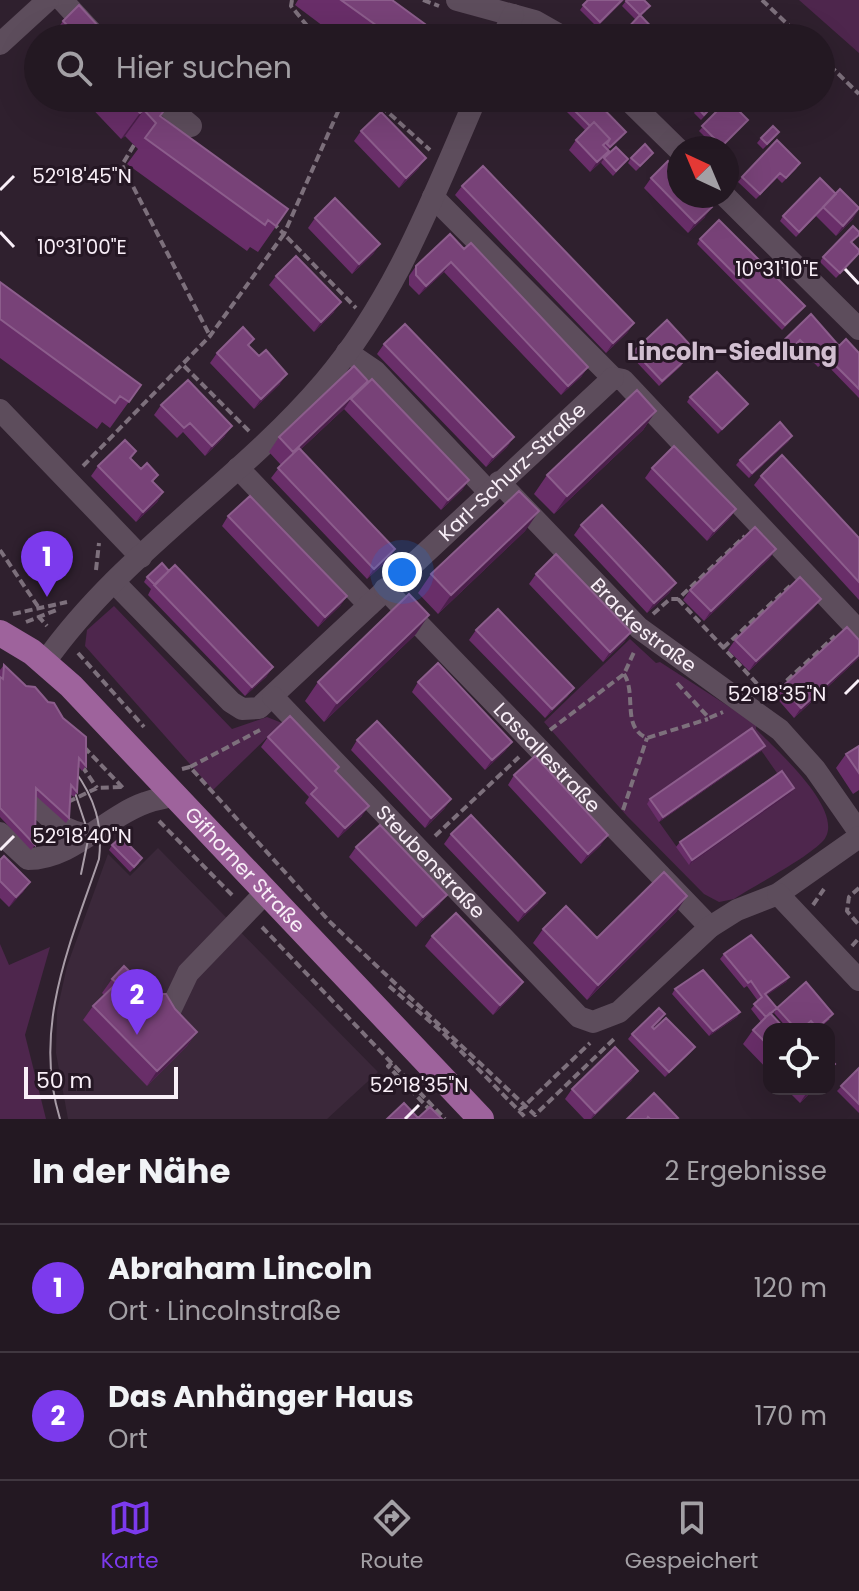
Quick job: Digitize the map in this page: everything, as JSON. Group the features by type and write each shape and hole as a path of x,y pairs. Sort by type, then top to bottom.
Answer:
{"main road":[{"name":"Gifhorner Straße","path":"3,622 176,795 481,1119"}],"street":[{"path":"0,44 48,0"},
{"path":"62,0 84,24"},
{"path":"457,0 541,24"},
{"path":"509,24 513,15"},
{"path":"174,112 191,126"},
{"path":"45,662 104,578 141,557 238,468 317,390 347,352 404,260 470,112"},
{"path":"640,112 667,138"},
{"path":"433,197 613,378 623,380 855,627"},
{"path":"737,208 859,329"},
{"name":"Brackestraße","path":"347,352 375,371 639,628 780,730 815,769 859,834"},
{"name":"Karl-Schurz-Straße","path":"273,697 613,378"},
{"path":"0,410 141,557"},
{"path":"238,468 369,605"},
{"path":"104,578 231,702 242,709 259,708 273,697"},
{"name":"Lassallestraße","path":"385,589 710,927"},
{"name":"Steubenstraße","path":"273,697 579,1017 593,1022"},
{"path":"0,833 28,859 52,856 137,807 176,795"},
{"path":"33,802 51,820 73,833 89,835"},
{"path":"593,1022 619,1012 710,927 737,910 778,894 859,834"},
{"path":"168,1015 188,973 266,892"},
{"path":"778,894 859,980"}],"path":[{"path":"292,0 291,6 306,24"},
{"path":"762,0 787,24"},
{"path":"835,71 859,94"},
{"path":"74,475 210,336 284,234 338,112"},
{"path":"388,112 447,165"},
{"path":"134,145 122,165 210,336"},
{"path":"262,214 369,321"},
{"path":"184,366 262,445"},
{"path":"645,621 670,599 678,599 759,524"},
{"path":"95,530 104,578"},
{"path":"0,550 39,609 54,617 31,628 39,609"},
{"path":"723,648 804,574"},
{"path":"3,622 15,615 66,602 76,594"},
{"path":"769,697 855,627"},
{"path":"420,851 534,742 624,674 638,645"},
{"path":"77,652 150,733"},
{"path":"624,674 630,683 632,723 637,734 647,738 709,718"},
{"path":"182,769 266,726"},
{"path":"75,738 122,787 145,817 160,822 445,1119"},
{"path":"613,824 621,816 647,738"},
{"path":"171,757 324,922 441,1031 527,1119"},
{"path":"82,766 97,788"},
{"path":"190,767 330,922 535,1115 614,1039"},
{"path":"67,790 69,802 97,788 122,787"},
{"path":"817,919 813,906 831,882"},
{"path":"859,888 849,897 847,911 859,925"},
{"path":"519,1111 593,1040 593,1022"},
{"path":"392,1063 388,1066 438,1119"}],"shaded area":[{"path":"799,0 859,0 859,53 835,32 835,24 826,24"},
{"path":"114,606 232,729 267,717 282,723 213,790 85,646 87,630"},
{"path":"630,639 656,663 660,662 756,724 756,729 807,782 826,815 828,830 822,842 804,856 734,899 719,902 704,894 627,816 544,722","holes":["749,733 791,793 689,864 659,822"]},
{"path":"158,848 378,1072 327,1119 68,1119 56,1053 57,1011 67,966 108,854 130,876"},
{"path":"0,944 9,965 50,947 25,1035 46,1119 0,1119"}],"building":[{"path":"341,0 392,0 425,24 374,24"},
{"path":"588,0 622,0 600,22 583,5"},
{"path":"627,0 644,0 650,6 640,15"},
{"path":"79,5 96,24 66,24 63,21"},
{"path":"640,15 649,24 632,24"},
{"path":"146,112 163,112 160,116 288,209 276,226 268,220 265,225 145,138 156,123"},
{"path":"381,112 426,158 406,178 361,131"},
{"path":"576,112 607,112 626,132 610,147 607,144 610,139 594,122 590,126"},
{"path":"716,112 740,112 748,120 732,136 712,136 702,126"},
{"path":"594,122 610,139 603,145 609,151 597,162 576,140"},
{"path":"773,126 779,132 767,144 761,138"},
{"path":"777,140 800,163 786,178 780,173 760,194 742,177"},
{"path":"645,144 653,153 640,166 631,158"},
{"path":"616,147 628,159 616,171 604,158"},
{"path":"667,162 667,194 651,178"},
{"path":"483,166 634,323 613,343 462,186"},
{"path":"820,178 836,194 799,232 783,216"},
{"path":"840,189 859,208 843,226 823,207"},
{"path":"335,198 380,244 359,264 315,218"},
{"path":"680,208 711,208 695,223"},
{"path":"719,220 805,306 785,325 700,239"},
{"path":"853,226 859,235 851,242 859,253 840,273 823,257"},
{"path":"450,234 464,249 471,243 588,367 568,386 451,262 426,286 416,275 416,266"},
{"path":"296,256 341,302 321,322 276,276"},
{"path":"0,282 141,385 129,402 120,396 115,403 0,319"},
{"path":"811,314 839,346 846,339 859,353 859,389 827,357 822,362 800,340 784,356 776,348"},
{"path":"667,320 690,345 679,355 684,361 662,381 634,351"},
{"path":"405,324 514,437 493,457 384,344"},
{"path":"243,327 254,339 248,345 259,356 266,350 287,374 261,399 217,353"},
{"path":"354,366 368,381 293,452 279,437"},
{"path":"717,372 748,404 722,429 690,397"},
{"path":"372,379 469,480 448,500 351,399"},
{"path":"188,380 232,426 212,446 190,423 184,428 161,405"},
{"path":"637,390 656,411 567,496 547,475"},
{"path":"780,422 792,436 752,473 740,460"},
{"path":"125,440 136,451 130,458 141,469 147,463 158,475 152,481 163,492 143,512 98,466"},
{"path":"674,446 736,509 714,531 652,468"},
{"path":"299,448 395,549 374,569 278,468"},
{"path":"782,455 859,538 859,582 761,476"},
{"path":"519,491 539,511 451,595 431,574"},
{"path":"250,496 347,596 325,617 228,516"},
{"path":"602,505 676,583 654,603 581,525"},
{"path":"755,527 776,549 711,611 690,590"},
{"path":"556,554 631,632 610,652 536,574"},
{"path":"162,563 169,571 155,585 147,577"},
{"path":"175,565 273,667 252,687 154,585"},
{"path":"800,577 821,599 756,661 735,640"},
{"path":"409,594 429,615 337,703 318,682"},
{"path":"498,609 574,688 552,709 476,630"},
{"path":"847,627 859,640 859,655 801,708 782,687"},
{"path":"438,663 512,742 492,760 418,682"},
{"path":"4,665 26,686 35,687 48,702 54,703 63,718 86,737 86,766 79,758 77,792 71,785 69,818 36,788 35,845 0,808 0,677 3,679"},
{"path":"290,716 339,767 335,771 369,806 345,828 311,794 317,788 268,737"},
{"path":"377,721 451,799 431,818 357,740"},
{"path":"752,728 765,746 663,817 650,799"},
{"path":"859,746 859,773 846,754"},
{"path":"535,756 608,835 588,854 514,775"},
{"path":"782,771 794,788 692,860 680,842"},
{"path":"471,815 545,893 525,912 451,834"},
{"path":"380,825 447,895 423,917 356,847"},
{"path":"121,837 142,858 134,867 112,845"},
{"path":"4,856 30,882 16,897 0,881 0,860"},
{"path":"664,872 687,896 598,985 543,929 566,906 597,938"},
{"path":"456,913 523,982 500,1005 432,936"},
{"path":"751,935 789,977 765,994 777,1008 766,1017 754,1004 762,997 724,954"},
{"path":"124,966 152,994 166,994 175,1009 197,1032 157,1071 93,1006 117,983 112,979"},
{"path":"703,970 740,1012 713,1031 675,989"},
{"path":"806,982 833,1014 823,1023 791,1023 777,1008"},
{"path":"659,1008 665,1014 652,1027 654,1029 666,1018 695,1047 669,1072 632,1034"},
{"path":"770,1013 779,1023 763,1023 763,1040 753,1030"},
{"path":"615,1047 638,1071 595,1113 572,1089"},
{"path":"859,1068 859,1104 841,1086"},
{"path":"654,1093 678,1118 627,1119"},
{"path":"404,1103 418,1118 430,1107 442,1119 387,1119"}],"tram line":[{"path":"60,1119 52,1085 52,1019 58,987 99,859 100,847 96,812 74,770"},
{"path":"74,790 89,835 81,874"}],"place":[{"name":"Abraham Lincoln","path":"47,597"},
{"name":"Das Anhänger Haus","path":"137,1035"}],"district":[{"name":"Lincoln-Siedlung","path":"732,352"}]}
